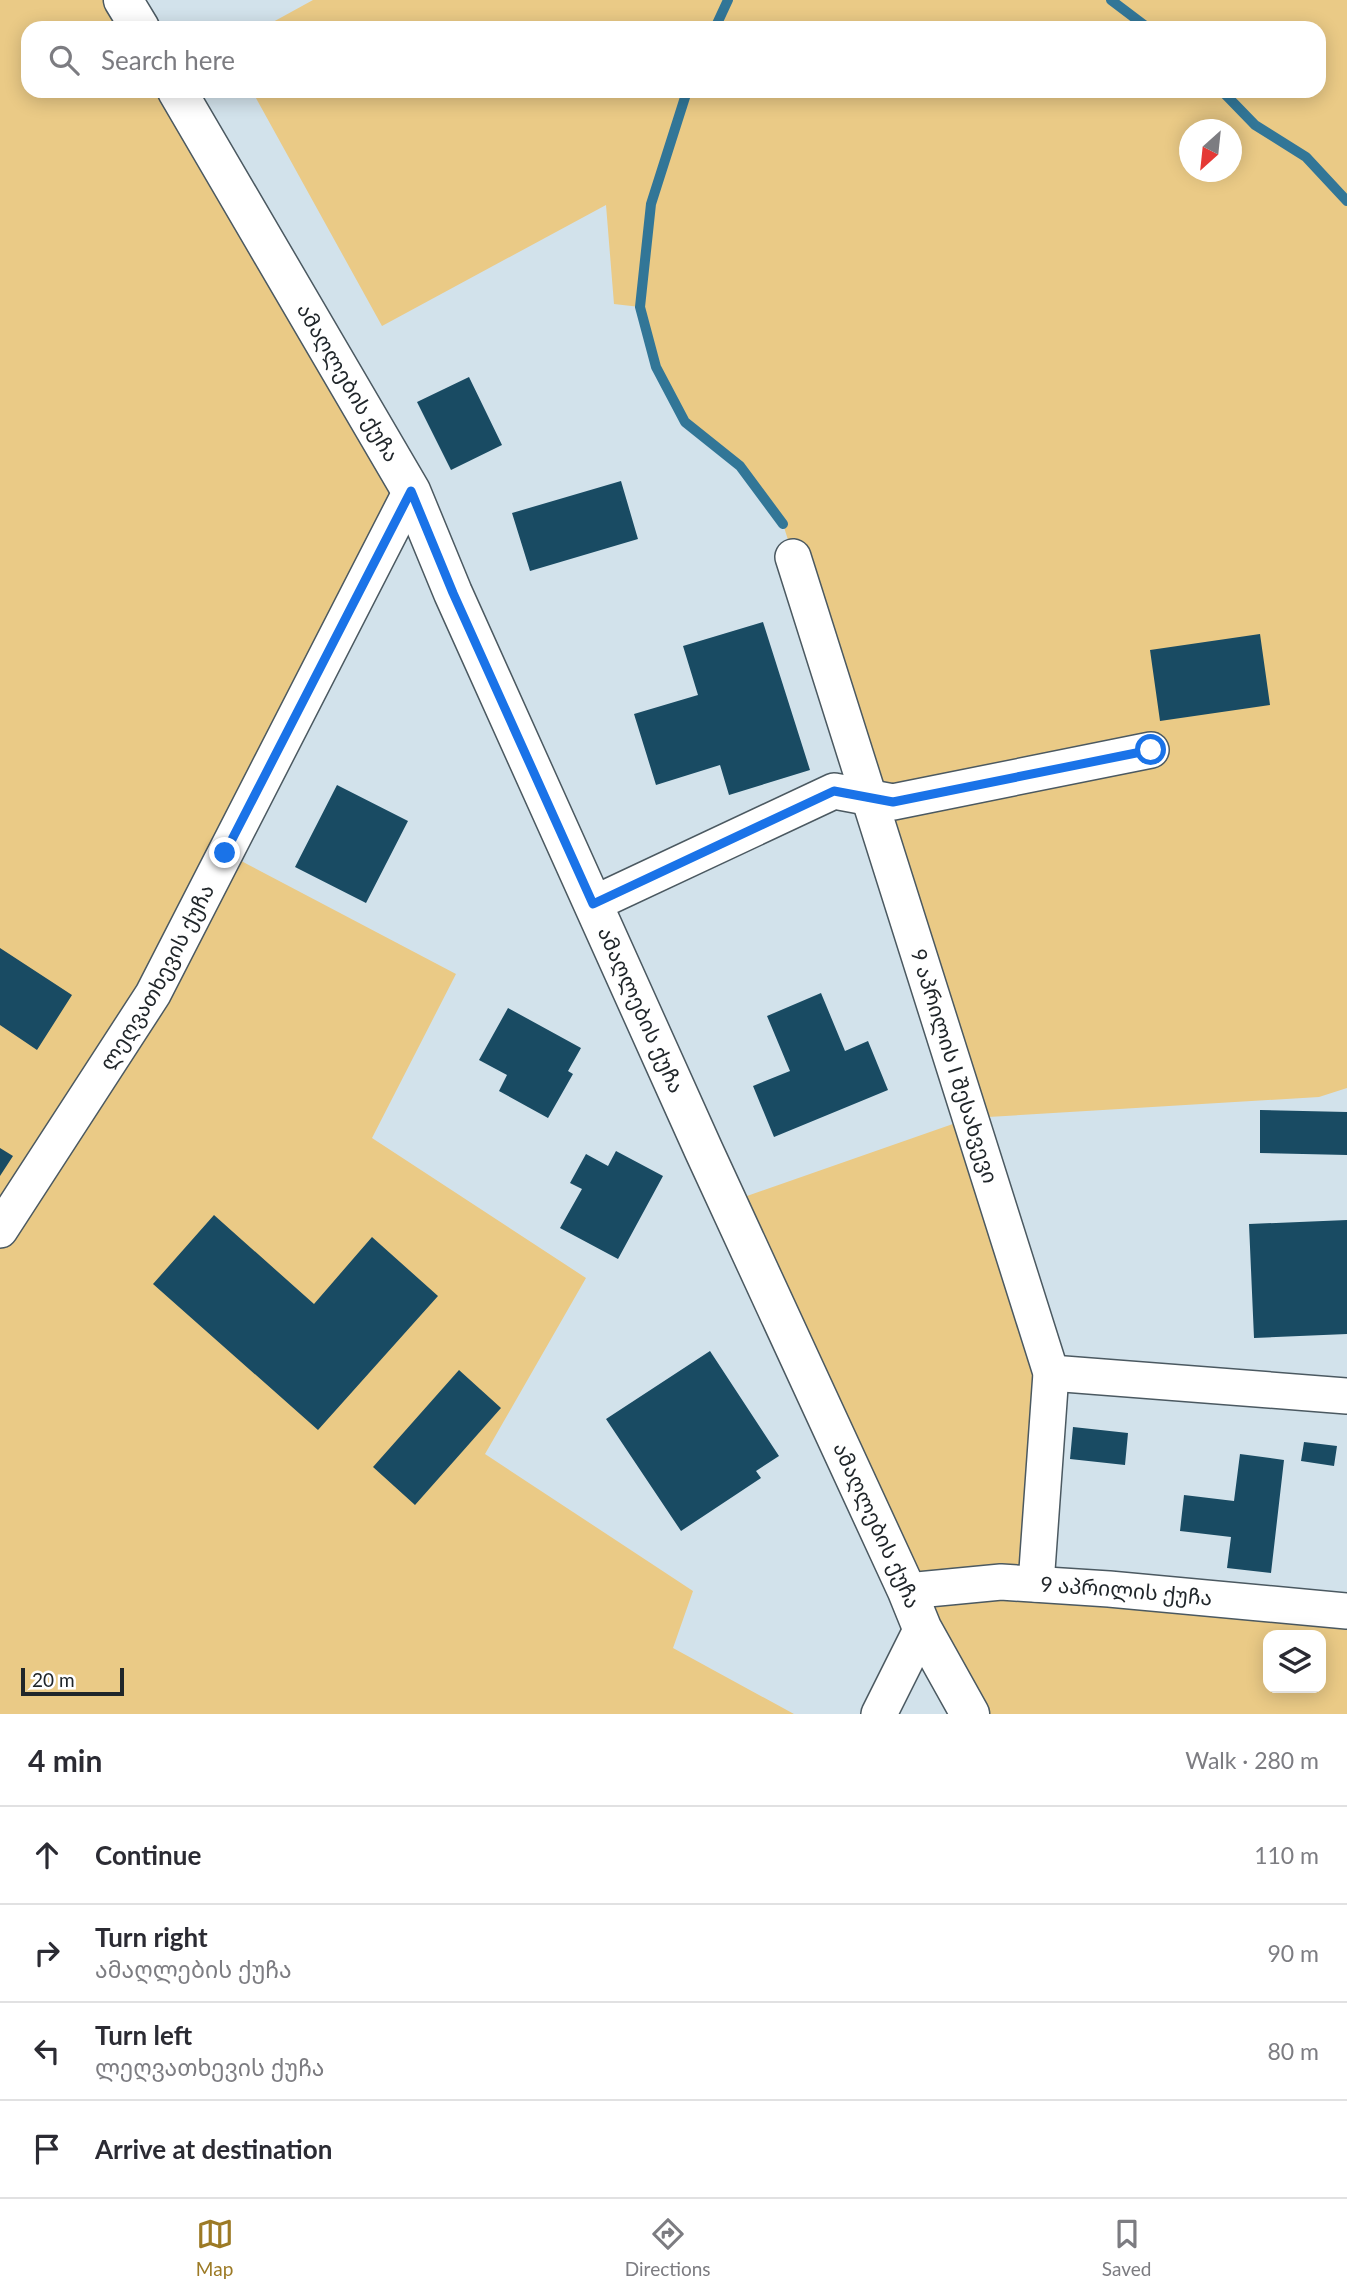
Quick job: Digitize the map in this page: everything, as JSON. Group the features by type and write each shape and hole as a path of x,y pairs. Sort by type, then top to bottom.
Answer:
{"street":[{"path":"124,0 136,21"},
{"name":"ამაღლების ქუჩა","path":"181,98 411,491 453,593 922,1628 970,1714"},
{"name":"ლეღვათხევის ქუჩა","path":"0,1230 153,994 411,491"},
{"name":"9 აპრილის I შესახვევი","path":"793,557 1051,1373 1036,1584"},
{"path":"593,904 834,791 893,802 1151,750"},
{"path":"1051,1373 1347,1396"},
{"name":"9 აპრილის ქუჩა","path":"907,1591 1001,1582 1347,1611"},
{"path":"879,1714 922,1628"}],"shaded area":[{"path":"0,0 123,0 136,21 21,21 21,98 181,98 411,491 226,853 456,974 372,1138 586,1278 485,1454 693,1591 673,1648 794,1714 0,1714"},
{"path":"313,0 1347,0 1347,1088 1319,1097 971,1118 1051,1373 1036,1584 1347,1611 1347,1714 970,1714 727,1203 970,1118 783,524 740,466 685,422 656,367 640,307 614,304 606,205 382,326 256,98 1326,98 1326,21 275,21"}],"building":[{"path":"469,377 502,445 451,470 417,402"},
{"path":"621,481 638,539 530,571 512,513"},
{"path":"763,622 810,770 729,795 720,765 656,785 634,714 698,695 683,646"},
{"path":"1260,634 1270,705 1160,721 1150,650"},
{"path":"337,785 408,821 366,903 295,867"},
{"path":"0,948 72,995 37,1050 0,1025"},
{"path":"821,993 845,1051 868,1041 888,1090 774,1137 753,1086 790,1071 767,1016"},
{"path":"508,1008 581,1048 568,1071 573,1074 548,1118 499,1091 507,1075 479,1060"},
{"path":"1260,1110 1347,1112 1347,1155 1260,1153"},
{"path":"0,1148 13,1156 0,1176"},
{"path":"616,1151 663,1176 618,1259 560,1228 582,1189 570,1183 586,1154 608,1166"},
{"path":"214,1215 314,1304 372,1237 438,1296 318,1430 153,1284"},
{"path":"1347,1220 1347,1334 1254,1338 1249,1224"},
{"path":"710,1351 779,1456 756,1471 761,1478 681,1531 606,1419"},
{"path":"459,1370 501,1408 415,1505 373,1467"},
{"path":"1073,1427 1128,1433 1125,1465 1070,1459"},
{"path":"1304,1442 1337,1446 1334,1466 1301,1461"},
{"path":"1240,1454 1284,1460 1271,1573 1227,1568 1231,1537 1180,1531 1184,1495 1234,1501"}],"waterway":[{"path":"718,21 728,0"},
{"path":"1111,0 1139,21"},
{"path":"685,98 651,204 640,307 656,367 685,422 740,466 783,524"},
{"path":"1229,98 1255,125 1306,157 1347,201"}],"route":[{"path":"225,853 411,491 453,593 593,904 834,791 893,802 1151,750"}]}
